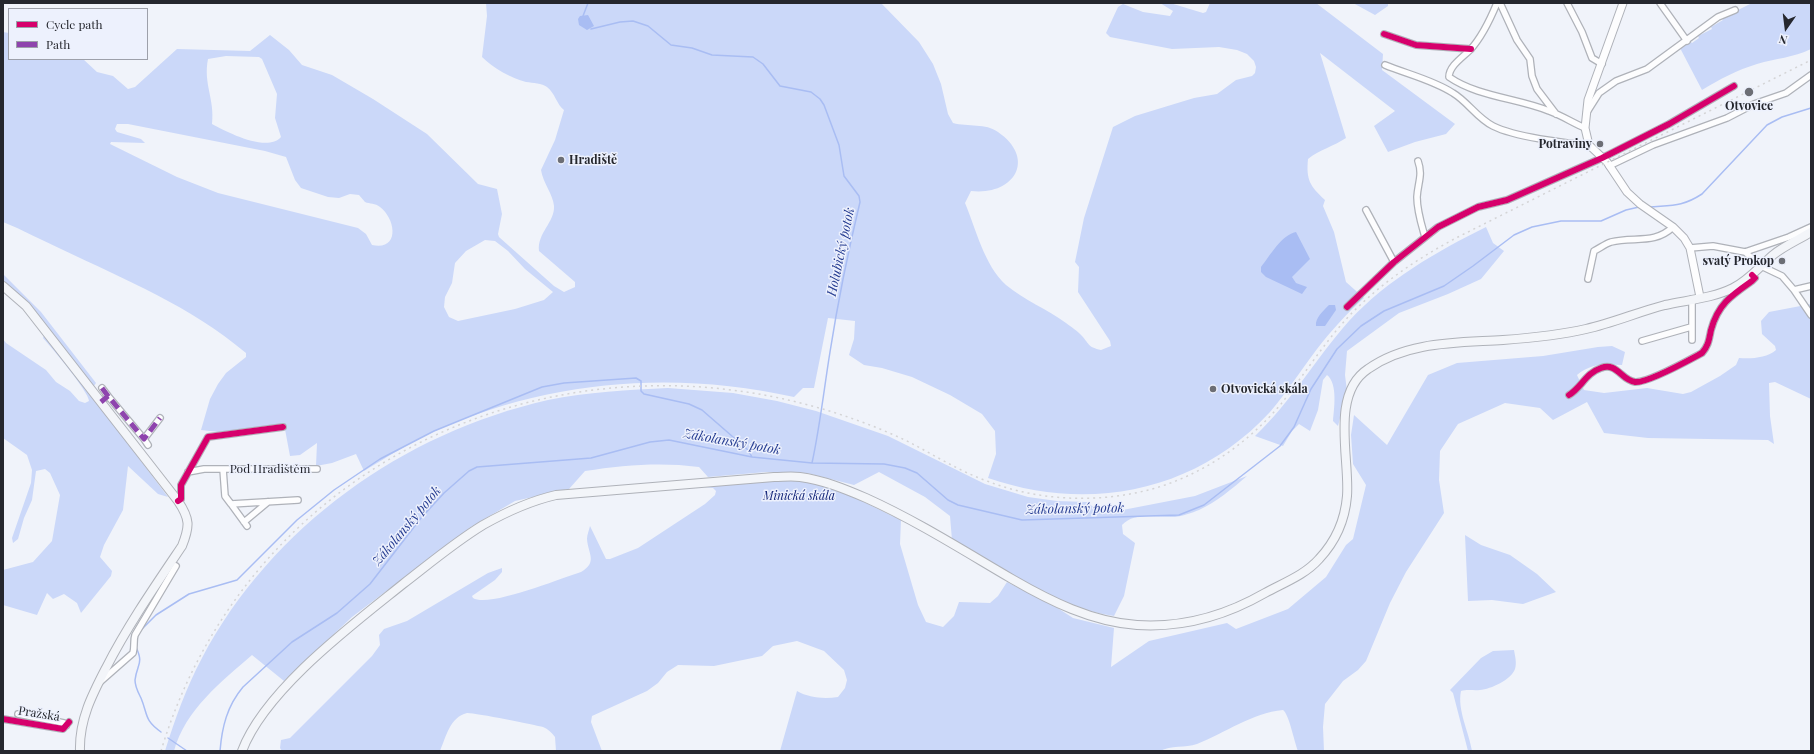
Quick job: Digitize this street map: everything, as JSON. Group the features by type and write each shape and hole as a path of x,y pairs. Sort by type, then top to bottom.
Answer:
{"main road":[{"path":"242,751 255,727 276,697 307,666 360,618 430,563 482,526 501,515 540,499 556,495 797,476 846,489 897,512 1034,591 1057,603 1090,616 1115,622 1149,626 1184,623 1217,616 1244,606 1306,571 1317,561 1332,542 1342,521 1347,497 1344,437 1348,402 1356,381 1368,368 1392,356 1424,347 1451,342 1506,340 1582,330 1610,324 1638,312 1726,292 1752,275 1775,253 1811,232"},
{"path":"3,286 26,306 180,500 186,513 188,524 188,532 182,546 126,628 86,708 82,723 80,751"}],"street":[{"path":"1498,3 1490,21 1471,49 1452,67 1449,72 1449,77 1458,83 1497,97 1548,110 1585,128"},
{"path":"1498,3 1517,40 1530,60 1532,76 1537,88 1556,114"},
{"path":"1567,3 1592,58 1602,64"},
{"path":"1623,3 1588,100 1585,128 1590,146 1610,166 1627,192 1643,207 1673,227 1684,238 1690,248 1696,298 1691,327 1692,340"},
{"path":"1660,3 1687,41"},
{"path":"1587,112 1599,93 1616,81 1647,69 1718,17 1734,10"},
{"path":"1384,34 1416,45 1471,49"},
{"path":"1385,65 1452,92 1470,105 1480,118 1494,126 1518,133 1590,146"},
{"path":"1610,166 1652,145 1720,121 1754,104 1786,92 1811,76"},
{"path":"1347,307 1394,262 1438,227 1478,208 1508,200 1602,158 1669,124 1734,86"},
{"path":"1418,160 1422,171 1417,196 1418,212 1424,237"},
{"path":"1366,210 1394,262"},
{"path":"1588,279 1594,252 1608,243 1658,238 1666,234 1673,227"},
{"path":"1744,252 1789,237 1811,227"},
{"path":"1690,248 1713,246 1744,252 1761,266 1782,276 1794,290 1811,315"},
{"path":"1569,395 1591,373 1603,367 1614,368 1627,379 1641,382 1654,378 1702,353 1708,346 1714,322 1725,301 1754,279 1752,275"},
{"path":"1794,290 1811,286"},
{"path":"1642,341 1691,327"},
{"path":"102,388 148,445"},
{"path":"101,402 108,396"},
{"path":"144,439 160,418"},
{"path":"180,500 181,485 208,437 283,427"},
{"name":"Pod Hradištěm","path":"188,472 204,469 317,469"},
{"name":"Pod Hradištěm","path":"223,469 225,496 246,524 268,502"},
{"path":"231,504 298,500"},
{"path":"98,684 133,653 135,646 133,641 135,635 176,566"},
{"name":"Pražská","path":"3,719 63,730 68,724 18,714"}],"green space":[{"path":"486,3 881,3 919,42 933,64 941,84 948,114 953,123 982,126 993,129 1010,142 1016,153 1018,164 1015,174 1009,182 999,188 986,191 971,191 965,203 981,246 998,277 1013,290 1079,332 1091,347 1101,350 1111,346 1110,341 1078,292 1079,267 1075,262 1084,218 1113,127 1135,116 1194,98 1217,94 1236,80 1252,76 1255,73 1256,67 1254,61 1247,54 1237,50 1219,47 1172,49 1110,37 1106,33 1118,7 1123,4 1143,12 1170,16 1173,11 1160,3 1170,3 1203,13 1206,12 1210,3 1316,3 1383,54 1382,70 1455,124 1446,134 1415,142 1388,152 1374,126 1395,111 1320,53 1346,138 1308,159 1309,178 1316,191 1325,200 1323,206 1334,232 1346,282 1364,298 1345,316 1317,349 1270,412 1241,439 1209,461 1175,477 1139,488 1102,494 1064,494 1026,488 988,478 996,454 995,431 982,414 950,395 912,377 882,368 864,365 849,355 854,339 855,321 828,318 814,388 803,388 794,397 749,389 703,384 657,382 612,385 567,391 522,400 478,414 426,435 364,471 356,454 332,463 316,466 317,443 300,455 290,456 284,424 219,432 201,430 210,399 218,384 226,373 246,357 246,353 225,336 203,321 157,295 3,222 3,32 8,33 8,60 84,60 97,72 113,76 128,89 135,87 177,49 250,51 270,35 289,50 302,65 332,75 373,99 427,134 478,184 497,189 502,214 498,234 499,237 554,286 564,292 575,287 575,282 539,251 539,245 543,233 554,212 552,197 541,170 555,140 564,110 547,87 540,84 526,82 508,75 491,65 482,57 487,16","holes":["226,56 259,57 262,59 277,94 275,118 281,137 275,141 266,143 247,140 212,124 212,107 207,76 208,59","117,124 128,124 265,151 286,157 295,180 301,188 328,197 339,198 350,194 359,195 365,202 380,207 385,212 392,226 391,239 381,246 372,245 366,234 358,228 218,193 177,177 110,144 111,142 145,143 141,139 117,132 115,129","485,240 495,241 508,251 525,269 553,292 544,300 515,309 458,321 449,317 444,307 445,297 452,283 455,263 466,251"]},
{"path":"1353,3 1388,3 1388,6 1375,15"},
{"path":"1752,3 1811,3 1811,49 1742,69 1702,90 1680,48 1691,42 1692,43 1699,38 1698,36 1712,29 1711,27 1723,20 1722,18"},
{"path":"1486,227 1493,243 1504,251 1481,279 1448,294 1399,313 1347,351 1345,375 1347,391 1338,426 1333,421 1333,384 1327,375 1323,380 1318,410 1310,431 1299,424 1292,431 1283,446 1255,436 1280,409 1337,335 1364,306 1396,279 1449,246"},
{"path":"3,274 41,312 96,383 94,386 35,313 3,280"},
{"name":"Minická skála","path":"1811,304 1811,399 1775,382 1769,383 1770,416 1774,444 1768,440 1648,438 1604,433 1587,402 1553,420 1540,408 1505,403 1458,424 1440,451 1439,480 1444,513 1406,572 1390,603 1366,661 1358,670 1343,681 1325,704 1323,727 1324,751 1298,751 1289,722 1283,710 1260,715 1197,744 1169,748 1160,751 780,751 797,691 806,695 817,697 838,697 845,688 847,680 844,670 824,651 797,641 773,646 762,656 714,666 678,665 667,672 658,683 647,691 592,716 591,722 602,751 556,751 555,737 550,731 543,727 471,713 461,715 456,719 449,728 440,751 282,751 280,748 281,740 290,738 372,656 380,645 379,635 384,629 407,621 488,573 502,568 502,572 495,580 472,596 473,598 481,600 509,596 581,572 589,565 591,561 587,539 590,526 606,559 610,559 638,548 705,504 715,495 716,491 713,488 704,487 764,480 788,479 812,482 838,490 901,520 900,544 918,605 926,622 943,627 954,616 959,602 990,603 998,596 1007,582 1056,607 1073,618 1114,628 1111,667 1149,641 1227,623 1236,629 1288,609 1326,577 1346,545 1353,539 1366,485 1353,464 1351,435 1354,415 1387,445 1428,375 1457,363 1543,356 1612,346 1625,352 1622,365 1598,365 1582,371 1577,375 1584,390 1604,393 1647,388 1683,394 1691,392 1720,376 1736,365 1739,358 1759,357 1772,353 1776,350 1775,346 1762,334 1761,321 1769,312"},
{"path":"45,333 168,497 158,494 128,466 123,510 104,545 100,557 112,571 111,576 81,613 77,603 64,594 53,599 47,593 37,615 3,605 3,570 33,562 52,541 60,495 50,473 45,469 36,471 32,500 24,518 18,539 13,543 12,538 31,483 32,470 27,455 3,438 3,339 6,343 46,370 56,382 70,391 79,401 85,403 89,401 77,380 43,338"},
{"path":"668,388 733,393 777,401 816,411 888,436 985,484 1028,497 1057,501 1087,502 1102,514 1195,496 1247,476 1218,499 1196,511 1175,517 1147,516 1134,518 1122,525 1123,534 1135,543 1124,596 1114,616 1070,605 1009,575 952,540 950,516 925,497 879,472 854,485 807,473 766,472 708,477 699,467 685,465 657,464 585,471 569,489 515,501 471,527 352,617 284,681 252,655 217,686 196,709 179,736 174,751 165,751 177,715 191,681 202,658 231,610 265,567 304,527 347,492 393,461 443,436 494,415 563,397"},
{"path":"1465,535 1481,545 1510,555 1537,574 1556,592 1523,604 1492,600 1468,601"},
{"path":"1514,650 1516,667 1509,677 1495,686 1478,690 1461,691 1460,698 1462,713 1472,751 1468,751 1453,693 1450,690 1481,658 1493,651"}],"shaded area":[{"path":"588,15 594,26 587,30 579,25 578,19 580,16"},
{"path":"1296,232 1310,259 1292,277 1296,283 1307,287 1302,294 1266,277 1261,272 1261,267 1276,246 1285,237"},
{"path":"1329,305 1335,305 1336,310 1325,326 1316,326 1318,317"}],"waterway":[{"name":"Holubický potok","path":"583,16 588,3"},
{"name":"Holubický potok","path":"591,29 620,22 633,21 648,26 671,45 692,48 712,55 753,57 763,64 780,86 811,92 820,99 824,105 839,145 844,176 859,196 860,202 836,314 820,421 812,463"},
{"name":"Zákolanský potok","path":"1649,207 1683,203 1702,194 1767,125 1782,117 1811,108"},
{"name":"Zákolanský potok","path":"220,751 226,717 229,709 243,687 292,642 337,613 370,584 421,518 444,493 469,471 477,467 591,458 650,442 669,440 752,457 812,463 884,464 905,468 917,473 948,500 958,505 1022,520 1179,515 1204,505 1280,446 1294,427 1311,389 1337,349 1361,326 1384,311 1444,286 1514,235 1532,227 1561,221 1601,221 1626,210 1639,207"},
{"path":"141,630 156,615 189,594 237,580 297,520 334,490 380,459 434,431 542,387 564,383 636,378 641,381 641,391 644,394 689,404 702,410 748,450 752,457"},
{"path":"136,647 140,657 135,680 136,687 147,717 161,732"},
{"path":"168,738 187,751"}],"railway":[{"path":"161,751 202,653 259,569 331,499 414,445 507,408 606,389 708,388 812,406 849,417 909,442 977,477 1023,492 1060,498 1098,498 1135,493 1156,488 1177,481 1216,461 1251,435 1281,404 1349,316 1361,304 1400,272 1458,237 1811,60"}],"marked path":[{"path":"102,388 108,396"},
{"path":"101,402 108,396 144,439 160,418"}],"cycle path":[{"path":"1384,34 1416,45 1471,49"},
{"path":"1347,307 1394,262 1438,227 1478,207 1507,200 1602,158 1669,124 1734,86"},
{"path":"1569,395 1577,389 1591,373 1601,368 1611,367 1630,381 1635,382 1649,379 1702,353 1707,345 1718,313 1732,296 1755,278 1752,275"},
{"path":"178,501 181,499 181,485 208,437 283,427"},
{"path":"3,719 63,729 69,722"}],"place":[{"name":"Otvovice","path":"1749,92"},
{"name":"Potraviny","path":"1600,144"},
{"name":"Hradiště","path":"561,160"},
{"name":"svatý Prokop","path":"1782,261"},
{"name":"Otvovická skála","path":"1213,389"}]}
